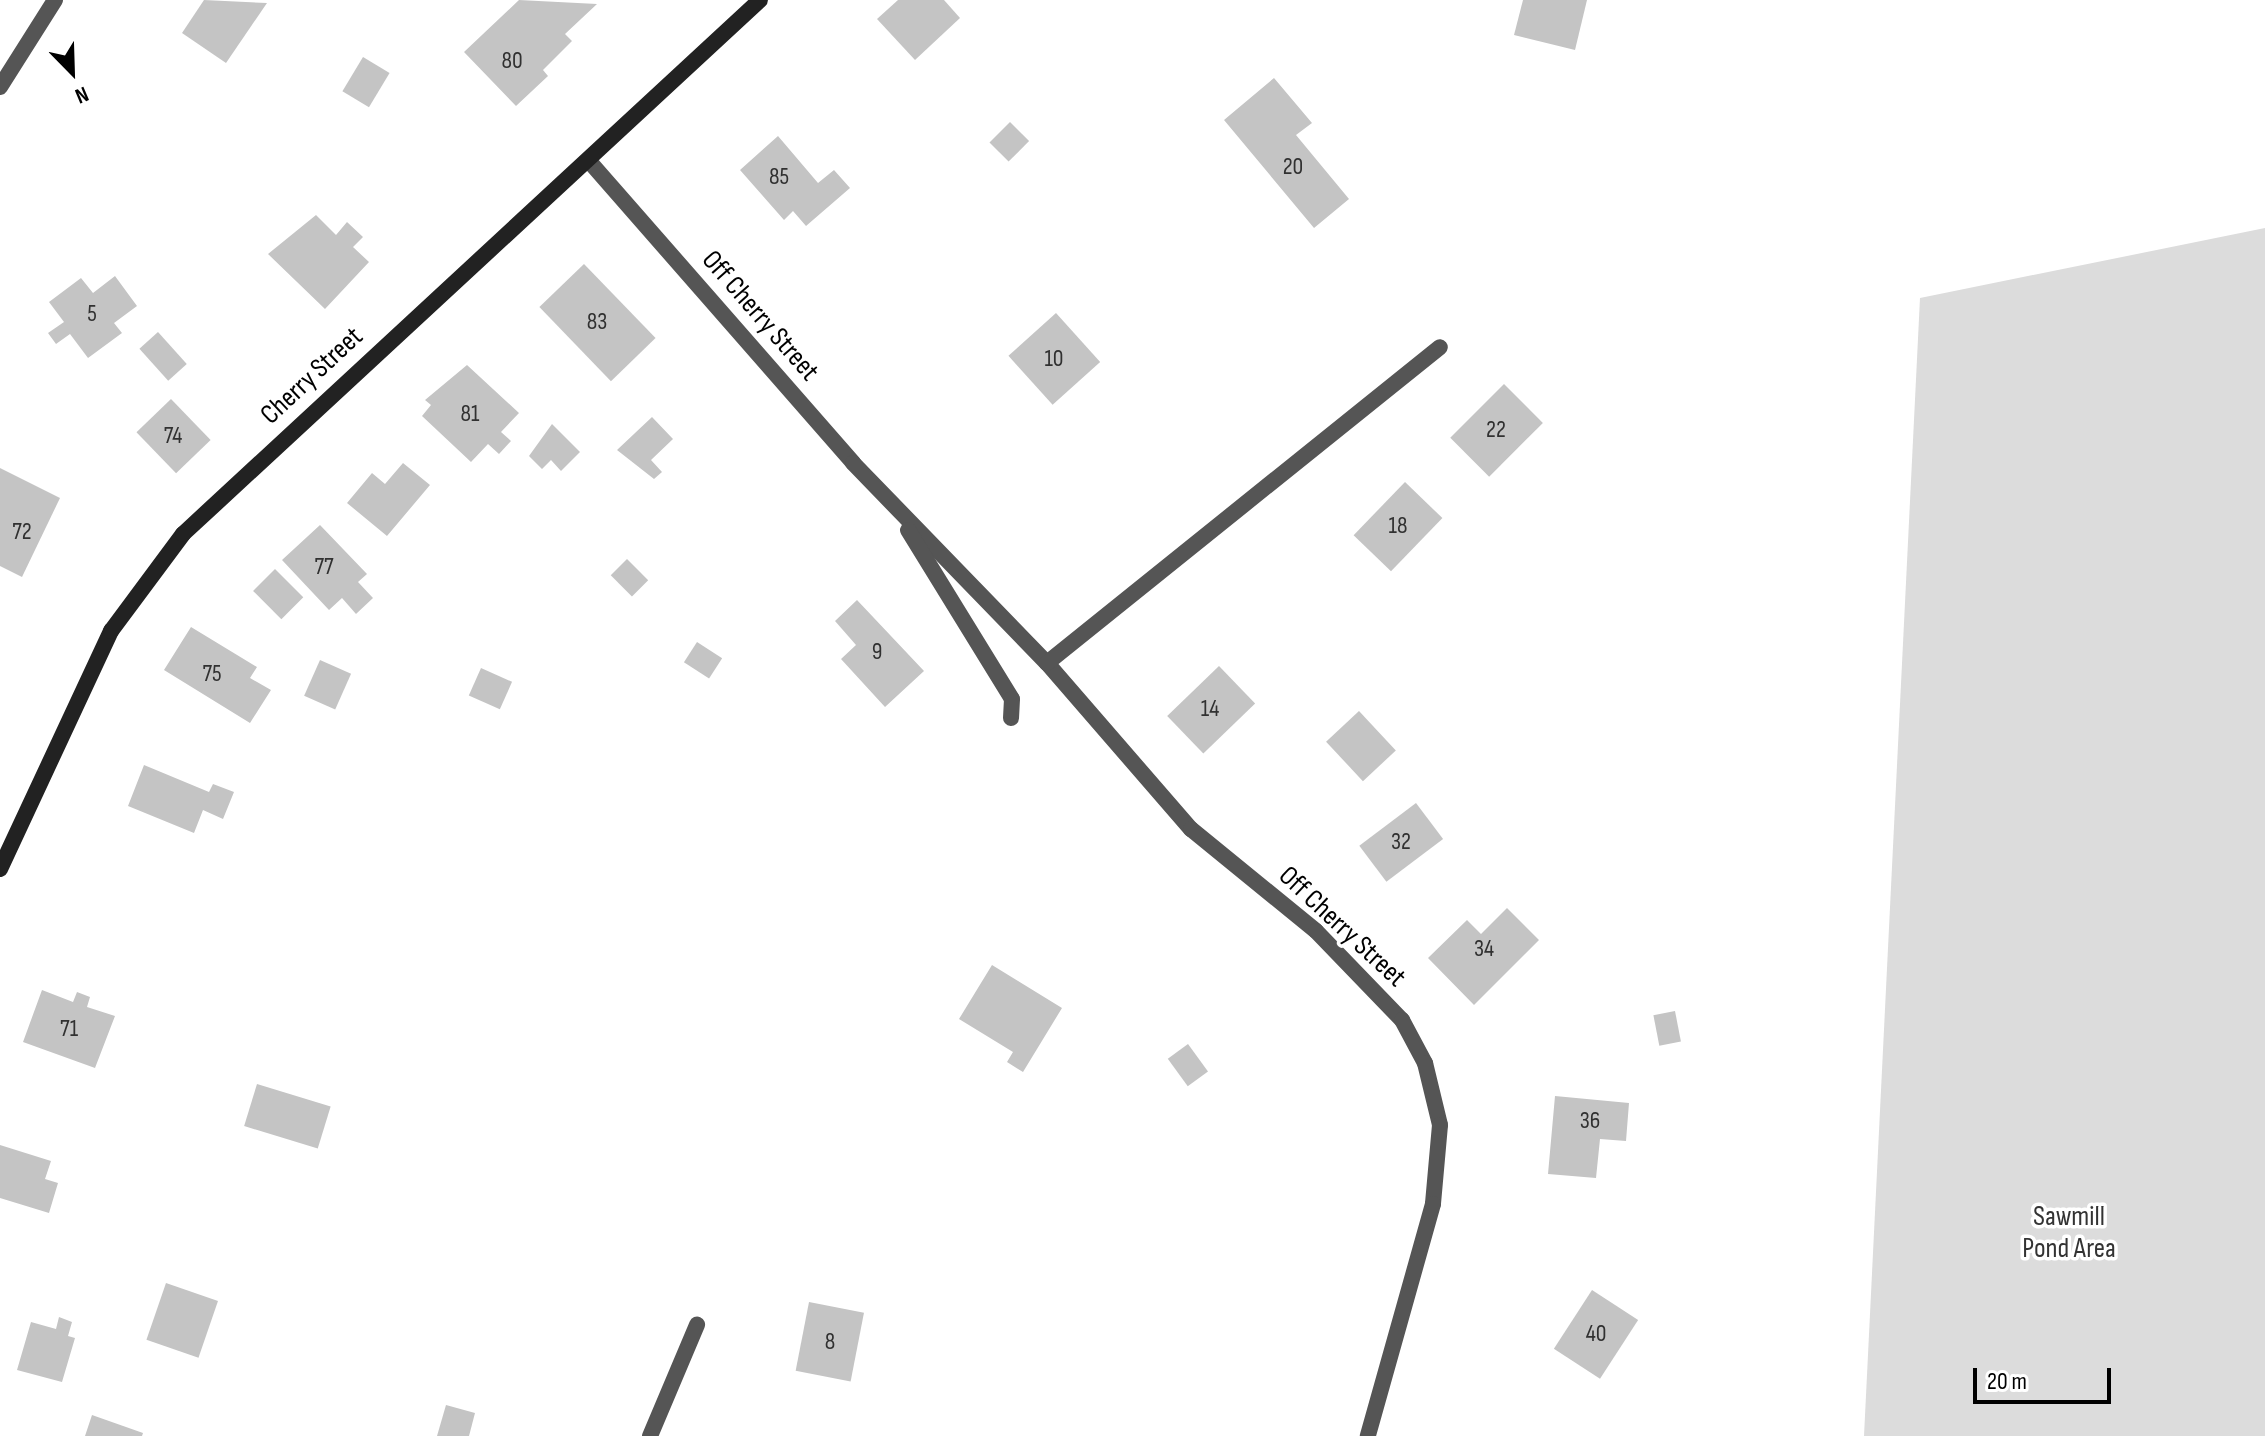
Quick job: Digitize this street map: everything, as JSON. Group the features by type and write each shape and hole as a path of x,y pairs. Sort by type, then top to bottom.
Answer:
{"main road":[{"name":"Cherry Street","path":"0,869 111,631 183,534 760,0"}],"street":[{"path":"0,87 55,0"},
{"name":"Off Cherry Street","path":"589,161 893,505 1047,663 1191,829 1350,964 1402,1020 1425,1063 1440,1125 1433,1204 1368,1436"},
{"path":"1047,663 1440,347"},
{"name":"Off Cherry Street","path":"893,505 1012,699 1011,718"},
{"path":"650,1436 697,1325"}],"green space":[{"name":"Sawmill Pond Area","path":"2265,228 2265,1436 1864,1436 1920,298"}],"building":[{"path":"204,0 267,3 226,63 182,33"},
{"path":"519,0 597,4 565,34 572,41 543,70 548,76 516,106 464,52"},
{"path":"898,0 944,0 960,18 915,60 877,19"},
{"path":"1523,0 1587,0 1575,50 1514,35"},
{"path":"363,57 390,73 369,107 342,91"},
{"path":"1274,78 1312,123 1296,135 1349,199 1314,228 1224,120"},
{"path":"1010,122 1029,141 1009,162 989,143"},
{"path":"778,136 818,183 834,170 850,188 806,226 793,211 784,220 740,170"},
{"path":"316,215 336,235 347,222 363,237 353,247 369,262 325,309 268,254"},
{"path":"584,264 656,338 611,381 539,307"},
{"path":"115,276 137,306 114,323 122,333 88,358 70,334 56,344 48,333 64,322 49,302 81,278 93,293"},
{"path":"1056,313 1100,362 1053,405 1008,356"},
{"path":"158,332 187,364 168,381 139,349"},
{"path":"467,365 519,413 501,432 511,441 499,454 488,444 471,462 422,416 431,405 425,400"},
{"path":"1504,384 1543,423 1489,477 1450,438"},
{"path":"171,399 211,440 176,473 136,432"},
{"path":"652,417 673,439 651,460 662,472 654,479 617,450"},
{"path":"552,424 580,452 561,471 551,460 542,469 529,456"},
{"path":"403,463 430,485 387,536 347,503 372,473 385,484"},
{"path":"0,468 60,498 22,577 0,566"},
{"path":"1405,482 1442,518 1391,571 1354,535"},
{"path":"320,525 367,574 358,582 373,598 356,614 342,598 329,610 282,560"},
{"path":"627,559 648,580 632,596 611,575"},
{"path":"275,569 303,597 281,619 253,591"},
{"path":"857,600 924,671 885,707 841,659 856,645 835,621"},
{"path":"191,627 257,667 250,678 271,690 250,723 164,670"},
{"path":"697,642 722,658 709,678 684,662"},
{"path":"320,660 351,674 335,709 304,696"},
{"path":"1219,666 1255,703 1203,753 1167,716"},
{"path":"481,668 512,682 500,709 469,695"},
{"path":"1359,711 1396,750 1363,781 1326,742"},
{"path":"144,765 209,792 213,784 234,792 223,819 203,810 194,833 128,806"},
{"path":"1416,803 1443,839 1386,882 1359,846"},
{"path":"1507,908 1539,940 1474,1005 1428,958 1467,920 1481,934"},
{"path":"992,965 1062,1008 1023,1072 1007,1062 1013,1052 959,1019"},
{"path":"42,990 73,1002 77,992 90,997 87,1007 115,1016 95,1068 23,1042"},
{"path":"1675,1011 1681,1041 1659,1046 1653,1015"},
{"path":"1188,1044 1208,1072 1188,1086 1168,1059"},
{"path":"257,1084 331,1107 318,1149 244,1126"},
{"path":"1555,1096 1629,1103 1626,1141 1600,1139 1596,1178 1548,1174"},
{"path":"0,1145 51,1161 45,1179 58,1183 49,1213 0,1198"},
{"path":"166,1283 218,1301 198,1358 146,1340"},
{"path":"1592,1290 1638,1320 1600,1379 1554,1349"},
{"path":"809,1302 864,1313 851,1381 796,1371"},
{"path":"59,1317 72,1322 68,1336 75,1338 62,1382 17,1370 31,1322 56,1329"},
{"path":"446,1405 475,1413 469,1436 437,1436"},
{"path":"92,1415 143,1433 142,1436 85,1436"}]}
